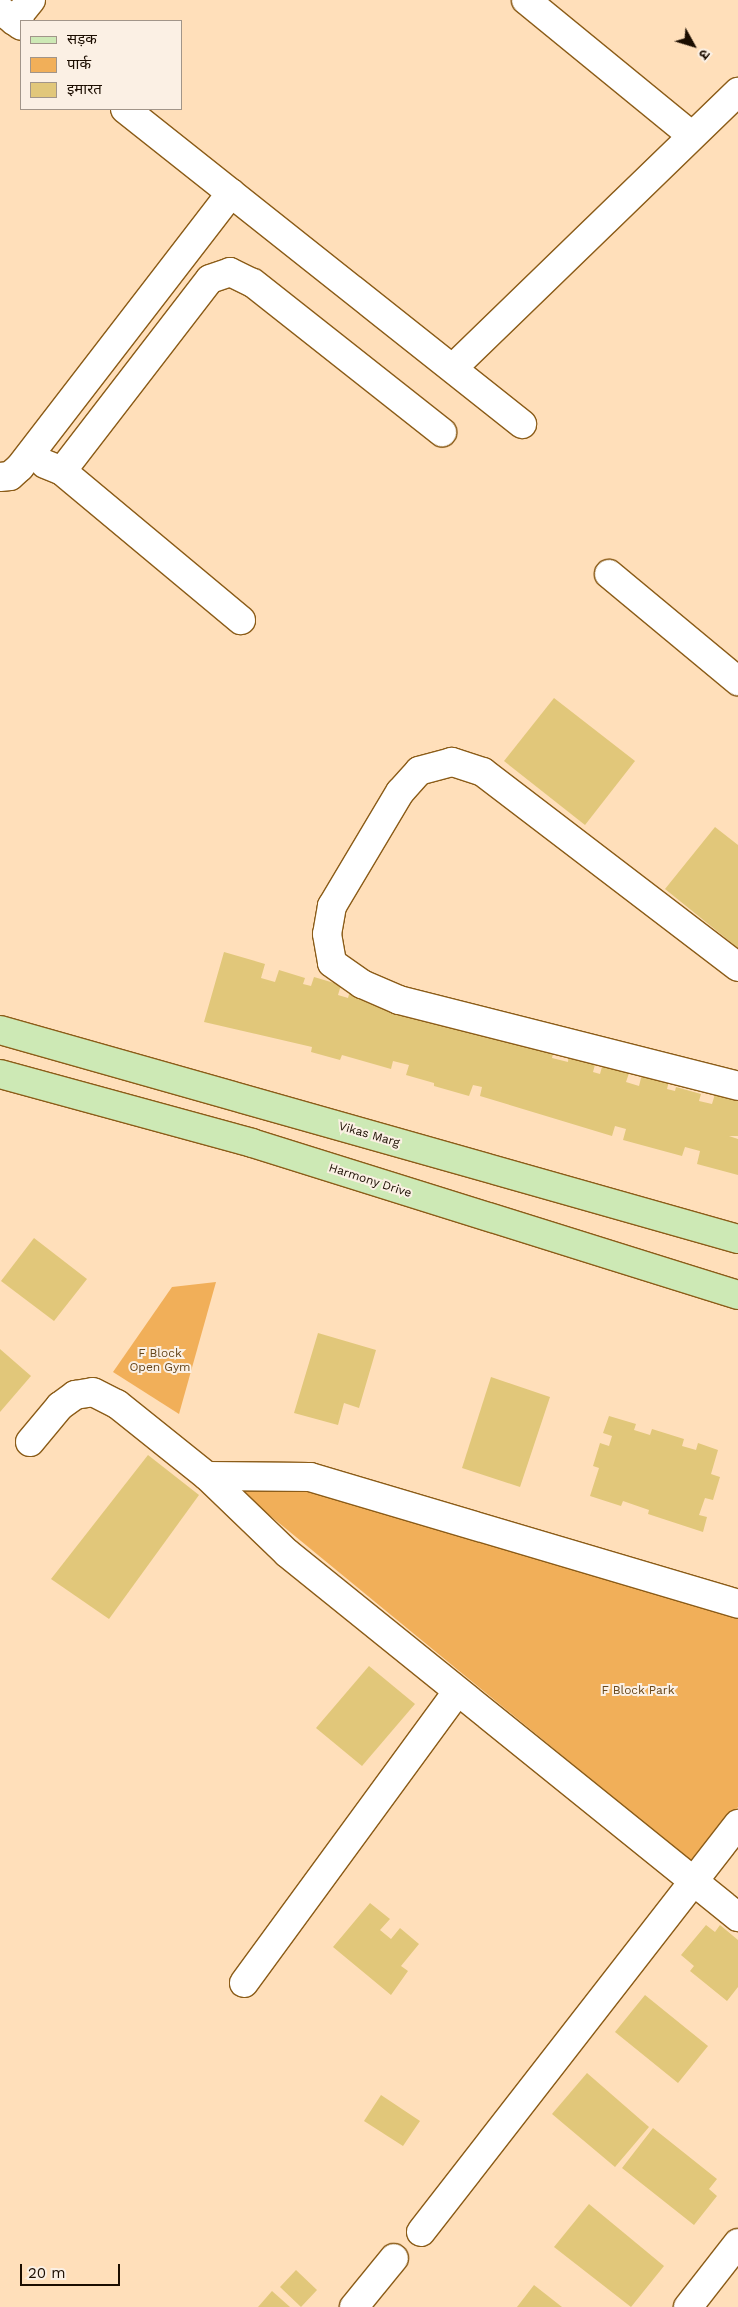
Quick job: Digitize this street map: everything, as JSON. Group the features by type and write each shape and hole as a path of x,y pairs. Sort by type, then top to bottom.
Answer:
{"main road":[{"name":"Vikas Marg","path":"0,1030 738,1239"},
{"name":"Harmony Drive","path":"0,1074 252,1143 738,1295"}],"street":[{"path":"12,19 31,0"},
{"path":"526,0 691,135"},
{"path":"453,368 691,135 738,92"},
{"path":"126,110 522,424"},
{"path":"0,477 10,476 26,459 231,193"},
{"path":"62,471 210,280 230,272 253,283 442,432"},
{"path":"26,459 62,471 241,620"},
{"path":"609,574 738,681"},
{"path":"738,967 484,772 452,762 419,771 400,792 332,906 327,934 332,963 362,984 399,1000 738,1086"},
{"path":"30,1442 60,1406 76,1395 93,1392 117,1404 207,1476 287,1553 738,1917"},
{"path":"207,1476 310,1477 738,1604"},
{"path":"244,1983 457,1692"},
{"path":"421,2232 738,1824"},
{"path":"688,2307 738,2243"},
{"path":"354,2307 394,2258"}],"green space":[{"name":"F Block Open Gym","path":"216,1282 179,1414 113,1372 172,1287"},
{"name":"F Block Park","path":"234,1486 303,1486 738,1618 738,1807 693,1863"}],"building":[{"path":"554,698 635,761 585,825 504,761"},
{"path":"715,827 738,845 738,948 665,889"},
{"path":"224,952 265,964 261,978 275,982 279,970 305,978 303,984 311,986 314,977 341,985 338,995 348,998 351,987 378,995 375,1005 486,1025 483,1036 494,1039 497,1028 523,1036 520,1046 528,1048 529,1042 554,1049 552,1058 568,1062 569,1054 596,1061 593,1072 600,1074 603,1063 630,1070 626,1082 639,1086 642,1074 669,1081 667,1089 675,1091 676,1087 701,1094 699,1101 712,1104 715,1094 738,1101 738,1136 729,1136 738,1139 738,1175 697,1164 700,1151 685,1147 682,1156 623,1140 626,1129 615,1126 612,1136 480,1096 482,1087 473,1085 469,1096 434,1086 434,1083 406,1075 409,1065 393,1061 391,1069 342,1055 340,1060 311,1052 312,1047 204,1022"},
{"path":"34,1238 87,1279 54,1321 1,1281"},
{"path":"318,1333 376,1350 359,1408 344,1403 338,1425 294,1413"},
{"path":"0,1349 31,1376 0,1412"},
{"path":"491,1377 550,1397 520,1487 462,1468"},
{"path":"609,1416 636,1424 634,1430 650,1435 652,1429 684,1439 682,1446 696,1450 698,1443 718,1450 711,1474 720,1477 713,1500 705,1498 699,1515 707,1517 703,1532 648,1514 649,1510 623,1501 621,1506 590,1496 599,1468 593,1466 600,1443 609,1446 612,1436 603,1433"},
{"path":"148,1455 199,1495 109,1619 51,1579"},
{"path":"369,1666 415,1704 362,1766 316,1728"},
{"path":"370,1903 390,1919 380,1930 391,1939 400,1928 419,1944 401,1966 408,1971 391,1995 333,1947"},
{"path":"706,1925 715,1932 720,1925 738,1940 738,1987 727,2001 690,1971 694,1966 681,1955"},
{"path":"645,1995 708,2046 678,2083 615,2032"},
{"path":"587,2073 649,2127 615,2167 552,2114"},
{"path":"381,2095 420,2121 403,2146 364,2121"},
{"path":"653,2128 717,2179 709,2189 717,2196 694,2225 622,2168"},
{"path":"589,2204 664,2266 631,2307 554,2247"},
{"path":"296,2270 317,2290 301,2307 280,2287"},
{"path":"534,2285 562,2307 517,2307"},
{"path":"272,2291 290,2307 258,2307"}]}
